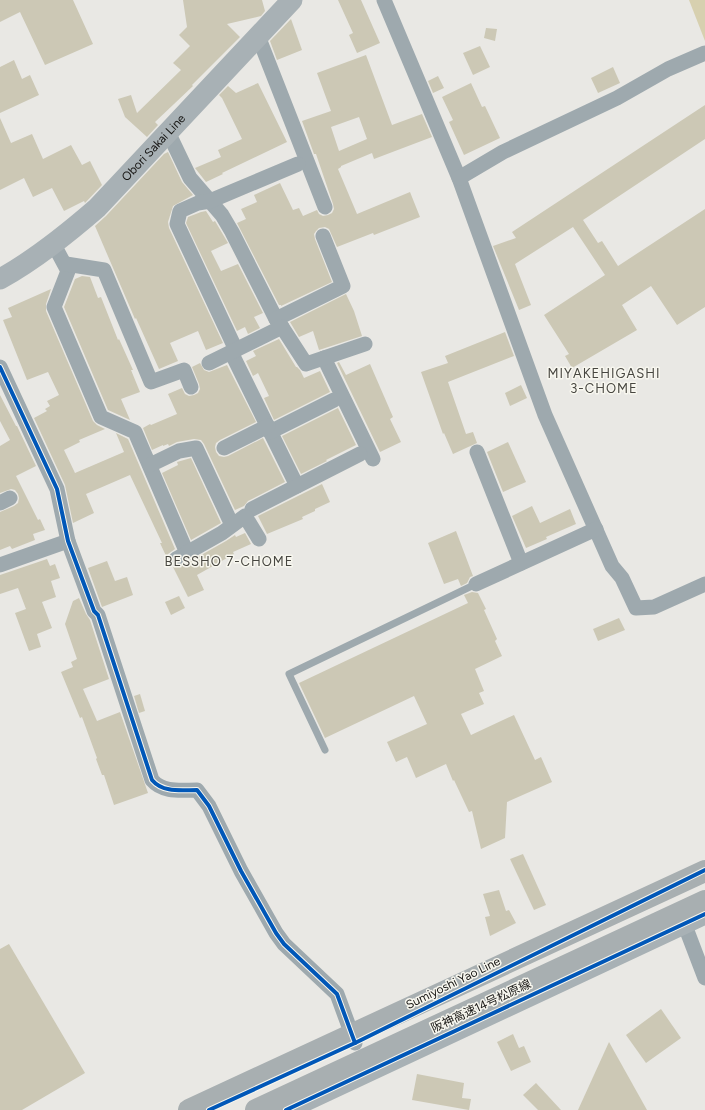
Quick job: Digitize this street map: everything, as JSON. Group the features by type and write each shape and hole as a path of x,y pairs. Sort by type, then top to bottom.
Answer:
{"highway":[{"path":"189,1110 705,870"},
{"name":"阪神高速14号松原線","path":"256,1110 705,901"}],"main road":[{"name":"Obori Sakai Line","path":"0,279 54,244 97,208 292,0"},
{"name":"Sumiyoshi Yao Line","path":"209,1110 355,1043 705,870"},
{"path":"286,1110 705,914"}],"street":[{"path":"384,0 459,178 546,416 612,566 622,578 636,608 654,607 705,584"},
{"path":"258,36 325,207"},
{"path":"459,178 503,152 617,98 668,69 705,52"},
{"path":"168,132 190,178 222,216 232,232 279,323 306,364 365,344"},
{"path":"297,486 269,429 177,224 180,211 198,203 210,201 298,164"},
{"path":"209,363 234,351 343,286 323,236"},
{"path":"54,244 66,264 68,271 54,307 101,417 136,432 150,465 181,556 222,533 245,516 259,539"},
{"path":"66,264 104,270 151,382 184,370 191,387"},
{"path":"252,509 297,486 366,456 324,358"},
{"path":"0,366 58,489 68,541 94,611 98,616 152,780 158,786 171,790 197,790 209,806 241,871 276,933 290,949 337,994 355,1043"},
{"path":"224,448 334,400"},
{"path":"150,465 179,451 196,448 232,525"},
{"path":"477,452 521,563"},
{"path":"476,584 596,529"},
{"path":"0,565 68,541"},
{"path":"684,923 705,978"}],"lane":[{"path":"325,750 289,674 476,584"}],"shaded area":[{"path":"689,0 705,0 705,41"}],"building":[{"path":"0,0 73,0 93,44 45,65 20,12 0,22"},
{"path":"183,0 262,0 265,11 261,16 227,24 240,37 192,85 193,86 155,122 158,125 147,137 125,117 118,99 131,95 137,113 181,70 173,63 190,46 179,35 187,27"},
{"path":"338,0 361,0 380,43 357,53 349,35 353,33"},
{"path":"291,19 302,50 277,60 270,41"},
{"path":"486,28 497,29 495,41 484,38"},
{"path":"480,46 490,67 473,75 463,53"},
{"path":"366,55 392,125 422,114 432,137 374,159 372,153 341,166 338,169 357,214 410,192 420,217 374,235 373,233 337,247 329,229 325,227 319,228 314,234 315,239 332,282 281,306 279,305 237,223 246,219 241,209 257,202 254,195 280,183 293,210 299,208 303,216 317,210 319,214 323,216 332,213 334,209 333,204 316,154 314,154 302,121 331,111 317,73","holes":["359,117 367,139 339,151 331,127"]},
{"path":"14,60 22,79 30,75 39,95 0,113 0,67"},
{"path":"613,67 620,83 598,93 591,78"},
{"path":"438,76 444,88 433,93 428,81"},
{"path":"258,83 287,142 206,182 195,168 221,157 218,150 242,139 222,98 219,95 228,86 236,93"},
{"path":"471,83 482,107 485,106 500,138 464,155 449,122 453,120 442,97"},
{"path":"705,105 705,139 583,220 598,243 602,241 618,266 705,209 705,307 677,325 651,286 622,305 637,330 572,368 565,356 569,354 544,315 605,275 573,227 515,264 531,305 519,310 493,246 516,238 512,232"},
{"path":"0,118 11,143 32,134 43,159 71,145 82,165 90,161 102,185 85,203 84,201 64,211 52,188 33,197 24,178 0,190"},
{"path":"168,152 182,182 193,195 173,206 168,222 169,228 223,343 206,350 198,331 170,343 178,361 159,369 136,318 135,319 95,226 164,154"},
{"path":"206,211 213,222 215,221 228,243 211,251 221,271 238,264 263,313 254,317 260,328 248,334 245,327 237,331 186,223 188,217"},
{"path":"82,276 90,277 98,298 101,297 118,340 119,339 133,370 131,370 140,392 121,399 130,420 108,410 64,307 75,279"},
{"path":"51,289 46,304 46,311 93,421 105,429 79,440 80,442 64,450 75,473 124,452 116,433 128,439 175,549 168,554 167,558 160,543 162,543 130,475 86,494 94,513 73,523 65,485 34,418 47,411 45,409 50,406 47,401 59,395 48,372 27,380 3,320 12,317 8,308"},
{"path":"346,294 354,311 362,336 319,350 313,331 299,337 290,322"},
{"path":"505,332 514,356 448,382 466,434 473,432 477,443 453,454 444,433 443,434 421,372 448,363 445,356"},
{"path":"279,339 304,378 320,371 330,392 274,420 264,398 269,396 258,373 253,376 246,361 256,356 253,351"},
{"path":"339,362 346,375 370,364 393,417 390,419 401,442 380,452 337,363"},
{"path":"200,363 204,370 209,372 227,365 256,422 216,443 216,452 219,456 228,456 263,438 285,482 248,501 244,506 235,510 201,440 194,439 177,442 169,446 168,444 163,445 152,450 143,428 177,414 168,394 182,388 185,394 189,396 198,393 200,389 199,384 192,367"},
{"path":"521,385 527,398 510,406 505,393"},
{"path":"0,395 36,466 16,476 38,520 40,519 45,530 33,534 35,540 12,549 10,546 0,550 0,512 14,506 18,503 19,498 15,490 11,489 0,493 0,446 10,440 0,421"},
{"path":"338,408 356,445 301,474 282,436"},
{"path":"508,442 526,482 503,492 487,452"},
{"path":"191,458 221,523 191,540 162,473 178,465 177,462"},
{"path":"322,484 330,502 302,517 303,519 267,534 258,516"},
{"path":"532,506 540,523 570,509 576,524 546,537 547,539 526,548 512,516"},
{"path":"456,531 473,576 470,577 467,583 461,586 458,579 444,584 428,543"},
{"path":"245,533 251,544 233,552 234,554 197,575 204,590 188,597 173,567 180,567 235,535 236,537"},
{"path":"47,559 50,566 55,564 60,578 51,581 56,597 42,602 52,628 37,634 41,647 29,651 15,613 26,609 18,588 0,594 0,575"},
{"path":"107,561 115,581 127,577 133,595 102,607 88,568"},
{"path":"472,592 478,593 486,609 484,610 497,639 495,641 502,656 475,669 484,691 479,693 484,704 461,714 471,735 514,715 535,760 541,757 552,782 507,802 505,838 481,849 472,811 469,812 446,764 416,778 407,757 396,762 387,742 427,724 414,696 325,738 299,683 468,603 464,595"},
{"path":"179,596 185,608 171,615 165,602"},
{"path":"79,598 90,620 109,679 83,689 97,721 120,712 148,793 114,805 82,717 80,718 61,672 73,667 71,662 77,659 65,624 73,601"},
{"path":"619,618 625,630 598,641 593,629"},
{"path":"140,694 145,711 139,713 134,696"},
{"path":"523,854 546,905 534,910 510,859"},
{"path":"499,890 506,911 509,910 516,923 490,936 485,917 490,916 483,894"},
{"path":"9,944 85,1073 22,1110 0,1110 0,949"},
{"path":"661,1009 681,1038 646,1063 626,1035"},
{"path":"513,1034 519,1048 524,1046 531,1062 511,1071 497,1042"},
{"path":"609,1042 647,1110 578,1110"},
{"path":"417,1074 464,1083 462,1098 471,1099 469,1110 412,1100"},
{"path":"536,1083 561,1110 538,1110 523,1095"}],"cycle path":[{"path":"0,367 57,489 68,541 94,611 98,615 152,780 156,784 167,789 197,790 209,806 241,871 276,933 284,944 337,994 355,1043"},
{"path":"209,1110 355,1043 705,870"},
{"path":"286,1110 705,914"}],"district":[{"name":"MIYAKEHIGASHI 3-CHOME","path":"604,380"},
{"name":"BESSHO 7-CHOME","path":"229,561"}]}
